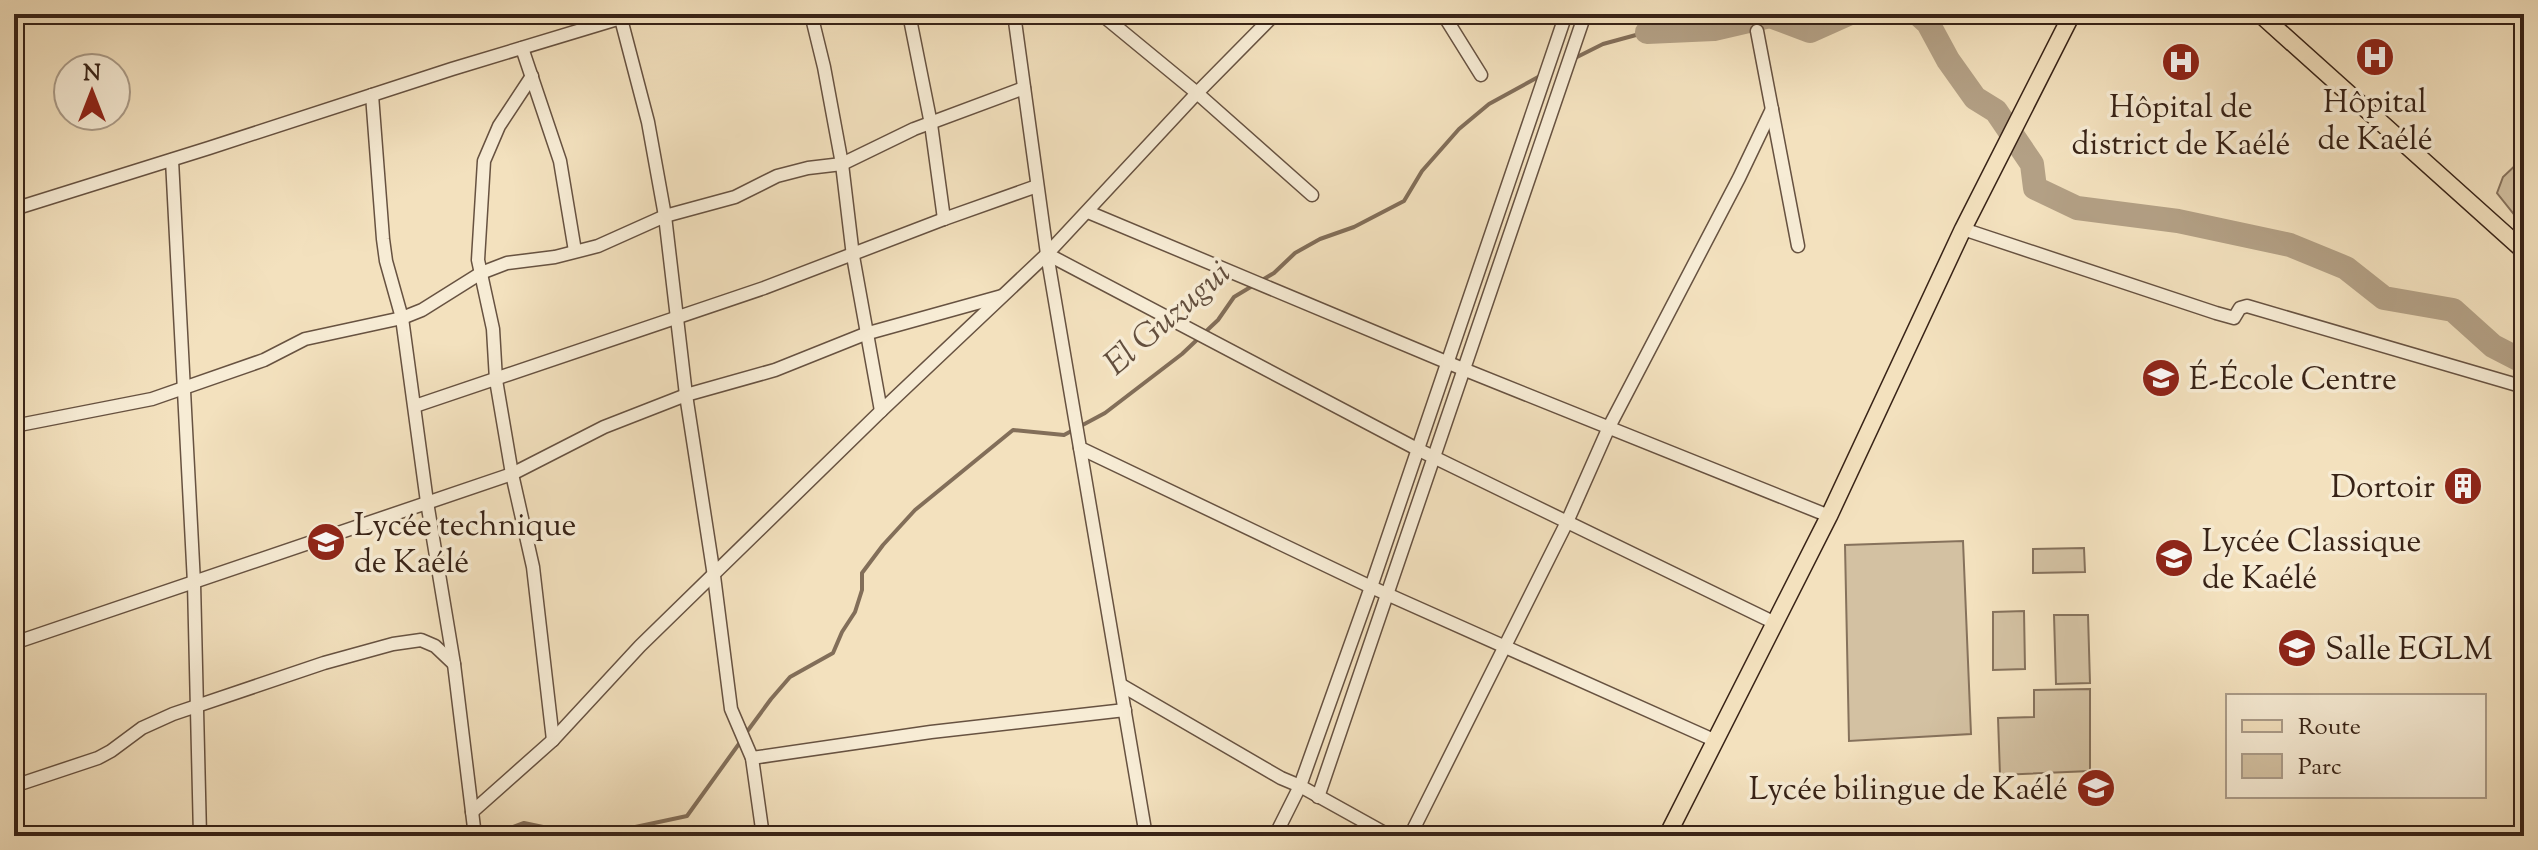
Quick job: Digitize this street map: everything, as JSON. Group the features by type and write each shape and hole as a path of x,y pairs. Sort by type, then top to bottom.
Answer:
{"main road":[{"path":"1667,836 1829,516 1963,229 2072,14"},
{"path":"2260,14 2524,251"}],"street":[{"path":"14,209 634,14"},
{"path":"811,14 842,164 865,334 881,411"},
{"path":"909,14 931,124 944,219"},
{"path":"1014,14 1047,254 1146,836"},
{"path":"1101,14 1197,93 1312,195"},
{"path":"472,812 553,740 640,646 1047,254 1275,14"},
{"path":"1443,14 1481,75"},
{"path":"1275,836 1300,786 1371,587 1566,14"},
{"path":"1318,797 1585,14"},
{"path":"621,19 648,122 665,216 686,395 731,709 752,758 763,836"},
{"path":"1757,31 1798,246"},
{"path":"522,48 560,161 575,251"},
{"path":"532,76 499,126 484,161 478,260 493,329 496,380 512,474 533,567 553,740"},
{"path":"14,426 143,401 264,360 305,339 402,318 422,310 481,273 507,263 555,257 609,243 665,216 735,197 777,176 796,170 842,164 914,129 1024,88"},
{"path":"372,95 386,261 402,318 427,502 454,664 475,836"},
{"path":"1410,836 1567,522 1609,427 1772,109"},
{"path":"172,160 194,583 200,836"},
{"path":"415,406 764,288 1037,186"},
{"path":"1088,212 1463,369 1829,516"},
{"path":"1963,229 2234,318 2240,308 2247,306 2524,387"},
{"path":"1047,254 1417,449 1775,623"},
{"path":"14,643 512,474 604,427 686,395 775,370 865,334 1005,295"},
{"path":"1080,448 1371,587 1716,741"},
{"path":"14,786 98,758 142,728 173,714 324,663 416,640 435,646 454,664"},
{"path":"1121,685 1281,778 1390,836"},
{"path":"752,758 931,732 1125,710"}],"green space":[{"path":"2521,160 2524,167 2524,227 2497,193 2503,177"},
{"path":"1963,541 1971,734 1849,741 1845,545"},
{"path":"2084,548 2085,572 2033,573 2033,549"},
{"path":"2024,611 2025,669 1993,670 1993,612"},
{"path":"2054,615 2088,615 2090,683 2056,684"},
{"path":"2090,689 2090,771 2000,775 1998,718 2034,717 2034,690"}],"waterway":[{"name":"El Guzugui","path":"1647,32 1714,29 1770,16 1810,31 1848,14"},
{"name":"El Guzugui","path":"1918,14 1928,23 1948,60 1975,98 1996,111 2032,164 2035,188 2077,208 2178,221 2290,245 2346,268 2384,298 2453,310 2493,346 2524,362"},
{"name":"El Guzugui","path":"1573,59 1603,44 1647,32"},
{"name":"El Guzugui","path":"746,733 790,677 833,653 855,612 862,590 862,573 915,510 1013,430 1064,435 1105,413 1182,354 1218,320 1234,297 1274,273 1295,253 1404,201 1422,171 1459,129 1489,104 1540,76"},
{"name":"El Guzugui","path":"593,836 687,816 741,741"},
{"name":"El Guzugui","path":"495,836 524,823 586,836"}],"place":[{"name":"Hôpital de Kaélé","path":"2375,57"},
{"name":"Hôpital de district de Kaélé","path":"2181,62"},
{"name":"É-École Centre","path":"2161,378"},
{"name":"Dortoir","path":"2463,486"},
{"name":"Lycée technique de Kaélé","path":"326,542"},
{"name":"Lycée Classique de Kaélé","path":"2174,558"},
{"name":"Salle EGLM","path":"2297,648"},
{"name":"Lycée bilingue de Kaélé","path":"2096,788"}]}
